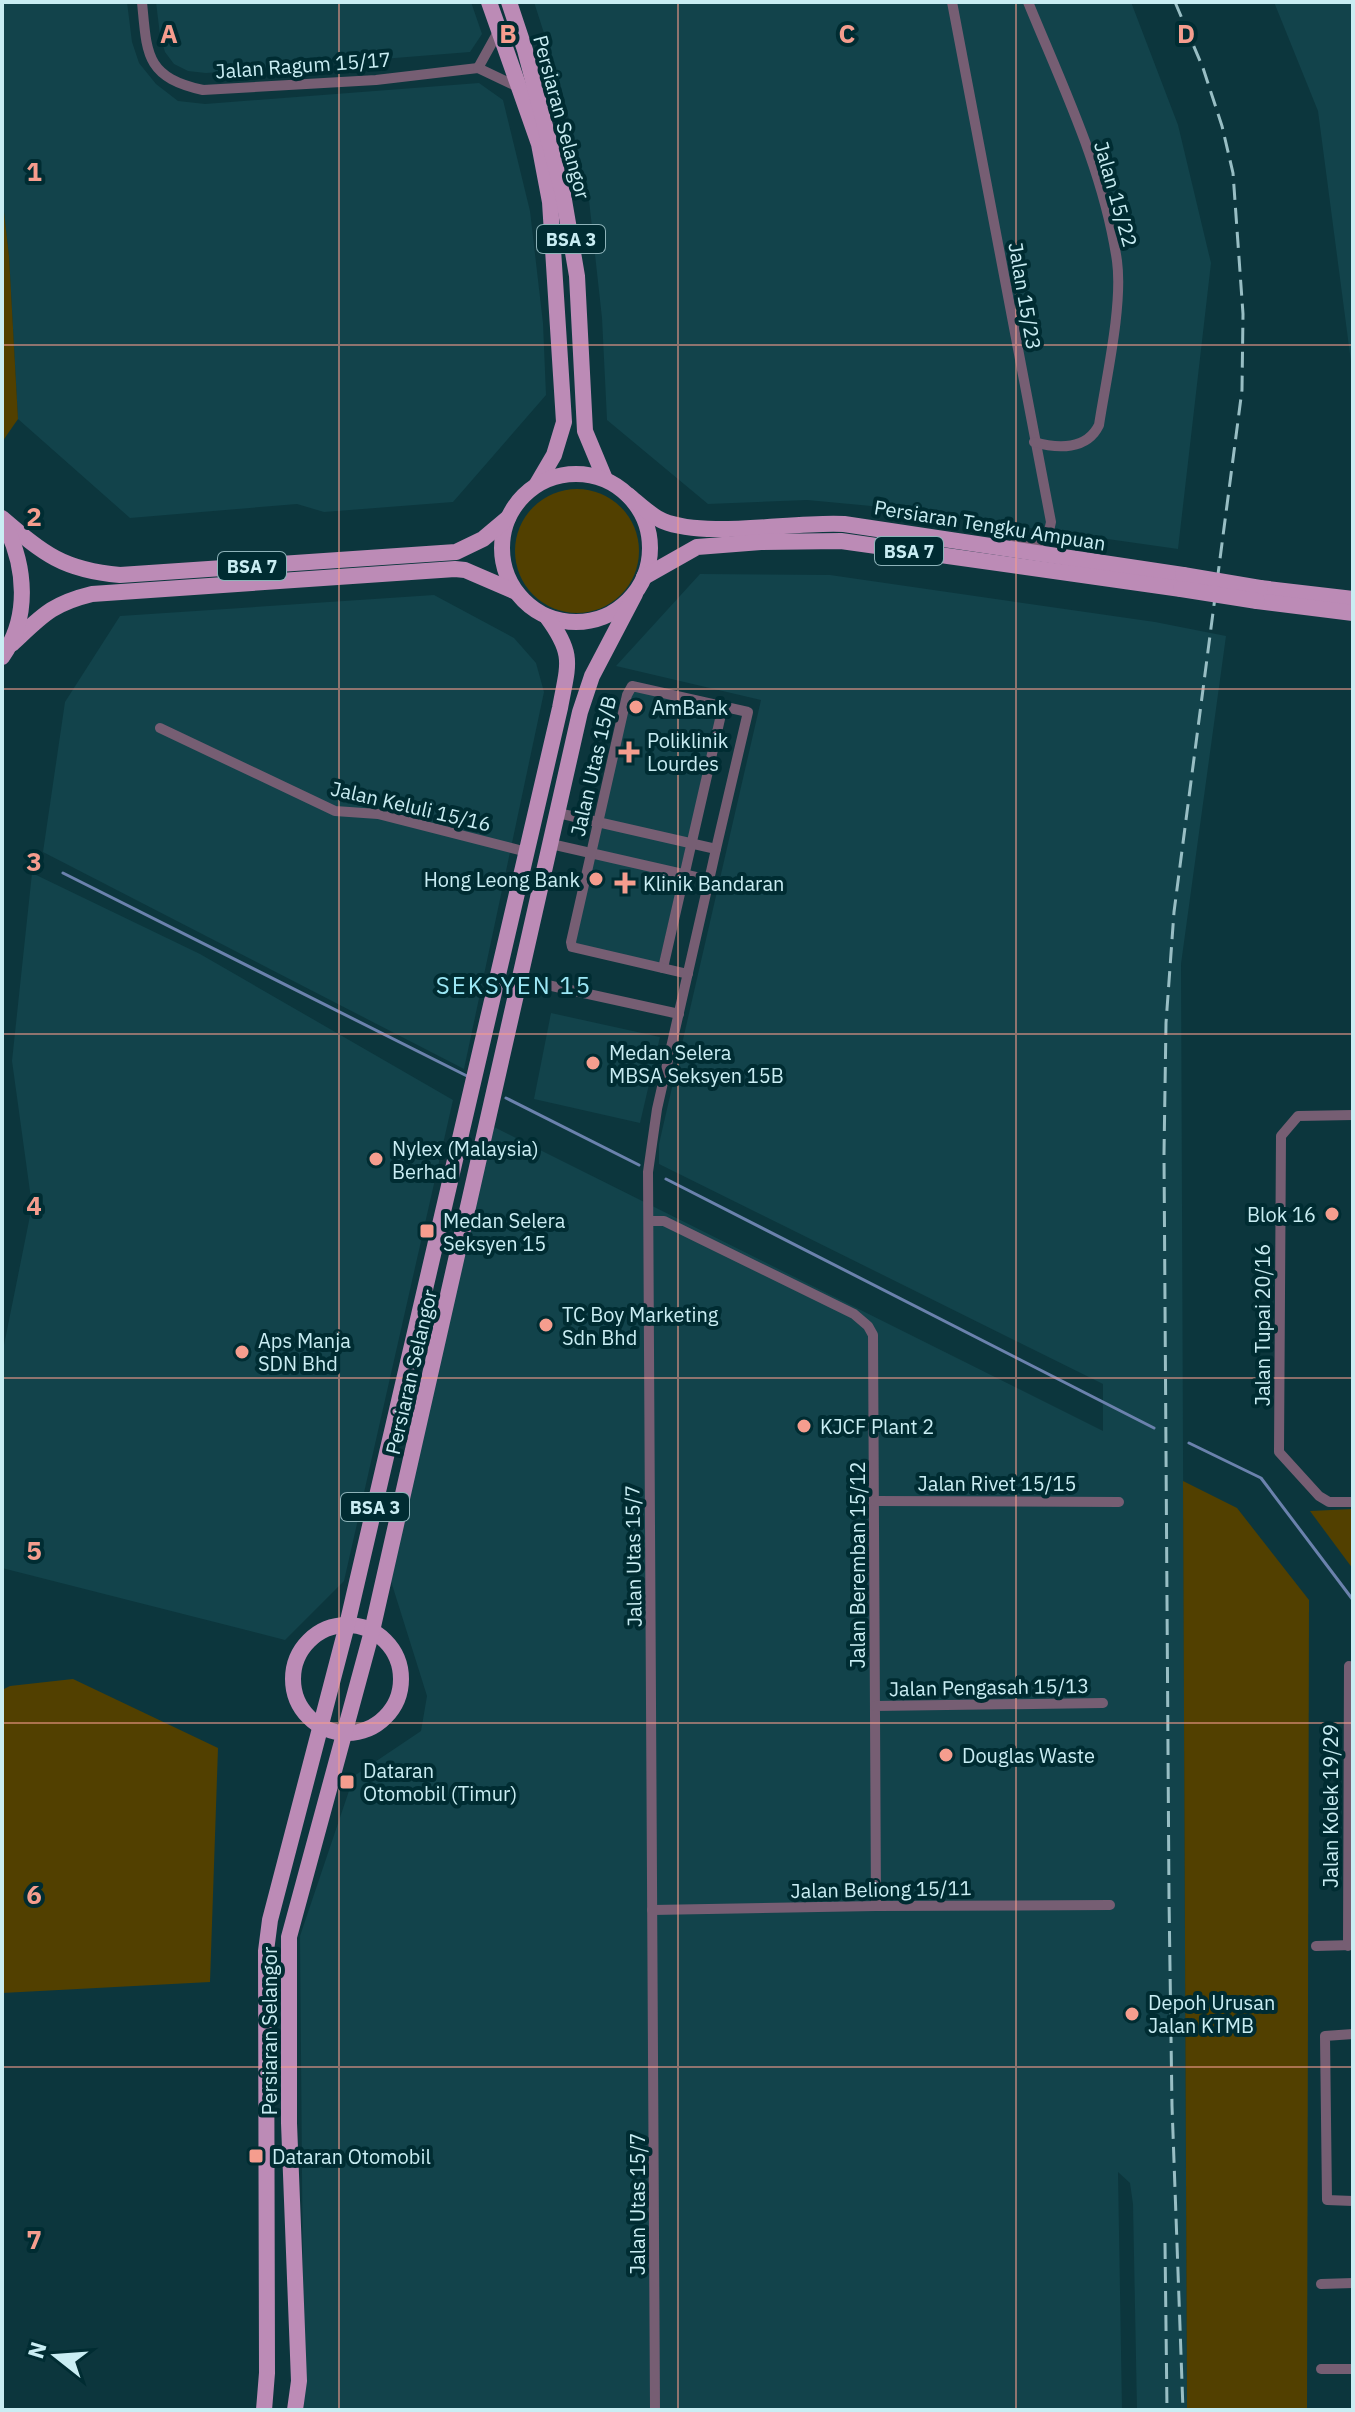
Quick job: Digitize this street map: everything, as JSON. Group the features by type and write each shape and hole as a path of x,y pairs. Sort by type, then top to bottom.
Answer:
{"main road":[{"name":"Persiaran Selangor","path":"489,2 539,144 550,202 564,422 554,455 537,484"},
{"name":"Persiaran Selangor","path":"509,2 525,50 563,194 577,276 585,431 605,479"},
{"path":"582,474 605,479 628,495 647,525 650,551 644,577 635,594 621,607 595,620 566,622 547,617 525,603 516,592 504,569 501,544 515,505 537,484 559,475 582,474"},
{"name":"Persiaran Tengku Ampuan","path":"628,495 660,520 696,529 811,522 844,524 988,545 1353,613"},
{"name":"BSA 7","path":"2,519 39,550 64,564 86,572 120,575 456,552 483,539 508,518"},
{"path":"2,519 14,544 22,578 22,603 7,650"},
{"name":"Persiaran Tengku Ampuan","path":"644,577 697,547 813,540 1182,582"},
{"name":"BSA 7","path":"7,650 43,615 63,601 92,594 455,569 465,570 516,592"},
{"name":"Persiaran Selangor","path":"295,2410 299,2381 289,2133 289,1937 372,1631 580,712 592,676 635,594"},
{"name":"Persiaran Tengku Ampuan","path":"1258,594 1353,599"},
{"name":"Persiaran Selangor","path":"264,2410 267,2373 266,1951 270,1920 347,1625 560,708 568,662 563,639 547,617"},
{"path":"347,1625 372,1631 387,1642 396,1657 400,1675 399,1693 391,1709 379,1722 363,1731 346,1733 320,1726 307,1716 298,1702 293,1685 294,1668 301,1651 313,1637 329,1628 347,1625"}],"street":[{"name":"Jalan Ragum 15/17","path":"142,2 146,44 158,70 179,85 203,90 376,80 478,68"},
{"name":"Jalan 15/23","path":"952,2 1051,522 1042,541 988,545"},
{"name":"Jalan 15/22","path":"1028,2 1089,157 1117,263 1116,304 1099,425 1089,439 1078,444 1048,446 1034,442"},
{"path":"499,30 478,68 519,87"},
{"name":"Jalan Utas 15/B","path":"688,974 572,947 627,695 632,686 748,712"},
{"path":"663,968 723,706"},
{"name":"Jalan Utas 15/7","path":"655,2410 649,1159 657,1109 748,712"},
{"name":"Jalan Keluli 15/16","path":"160,728 335,811 378,814 527,852"},
{"path":"558,813 716,849"},
{"path":"551,844 709,880"},
{"path":"520,979 679,1014"},
{"name":"Jalan Tupai 20/16","path":"1353,1115 1298,1116 1281,1136 1279,1452 1319,1496 1329,1502 1353,1502"},
{"name":"Jalan Beremban 15/12","path":"649,1221 664,1221 854,1314 873,1335 876,1906"},
{"name":"Jalan Rivet 15/15","path":"875,1501 1119,1502"},
{"name":"Jalan Kolek 19/29","path":"1349,1666 1351,1946"},
{"name":"Jalan Pengasah 15/13","path":"875,1706 1103,1703"},
{"name":"Jalan Beliong 15/11","path":"652,1910 1110,1905"},
{"path":"1316,1946 1351,1946"},
{"path":"1353,2034 1325,2036 1327,2200 1353,2201"},
{"path":"1321,2284 1353,2283"},
{"path":"1321,2369 1353,2369"}],"shaded area":[{"path":"2,2 127,2 132,42 139,63 156,84 178,101 205,104 479,83 503,100 530,211 543,323 546,395 453,502 324,512 297,504 130,518 18,419 9,256 2,195"},
{"path":"156,2 471,2 482,34 470,52 206,73 188,71 174,64 165,52"},
{"path":"534,2 1131,2 1178,125 1211,263 1178,549 882,507 807,500 708,504 607,420 602,318 589,200 560,83"},
{"path":"1274,2 1353,2 1353,377 1318,111"},
{"path":"2,195 9,256 18,419 2,442"},
{"path":"577,489 601,494 621,507 634,527 639,551 634,575 621,595 601,608 577,613 553,608 533,595 520,575 515,551 520,527 533,507 553,494"},
{"path":"700,574 830,575 1155,622 1226,636 1181,964 1187,2410 1137,2410 1133,2204 1130,2183 1118,2172 1122,2410 304,2410 300,1936 354,1776 421,1731 427,1696 390,1578 490,1125 1103,1431 1103,1384 659,1164 659,1144 761,700 616,666"},
{"path":"434,595 514,638 536,663 544,692 464,1069 43,852 65,702 120,616"},
{"path":"634,691 718,709 659,964 574,943 630,697"},
{"path":"32,873 200,954 453,1100 344,1581 285,1640 2,1568 2,1355 32,1206 12,1061"},
{"path":"551,1013 660,1037 640,1123 534,1099"},
{"path":"1183,1481 1237,1508 1309,1600 1307,2410 1187,2410"},
{"path":"1353,1509 1353,1569 1310,1511"},
{"path":"73,1679 218,1748 210,1982 2,1993 2,1690 10,1686"}],"waterway":[{"path":"63,873 467,1076"},
{"path":"506,1098 639,1165"},
{"path":"666,1179 1154,1428"},
{"path":"1189,1443 1261,1478 1353,1600"}],"railway":[{"path":"1175,2 1203,68 1233,173 1243,314 1242,390 1174,912 1166,1023 1164,1154 1169,1898 1172,2106 1183,2410"},
{"path":"1165,2243 1167,2410"}],"place":[{"name":"AmBank","path":"636,707"},
{"name":"Poliklinik Lourdes","path":"629,752"},
{"name":"Hong Leong Bank","path":"596,879"},
{"name":"Klinik Bandaran","path":"625,883"},
{"name":"Medan Selera MBSA Seksyen 15B","path":"593,1063"},
{"name":"Nylex (Malaysia) Berhad","path":"376,1159"},
{"name":"Blok 16","path":"1332,1214"},
{"name":"Medan Selera Seksyen 15","path":"427,1231"},
{"name":"TC Boy Marketing Sdn Bhd","path":"546,1325"},
{"name":"Aps Manja SDN Bhd","path":"242,1352"},
{"name":"KJCF Plant 2","path":"804,1426"},
{"name":"Douglas Waste","path":"946,1755"},
{"name":"Dataran Otomobil (Timur)","path":"347,1782"},
{"name":"Depoh Urusan Jalan KTMB","path":"1132,2014"},
{"name":"Dataran Otomobil","path":"256,2156"}],"district":[{"name":"SEKSYEN 15","path":"514,985"}]}
